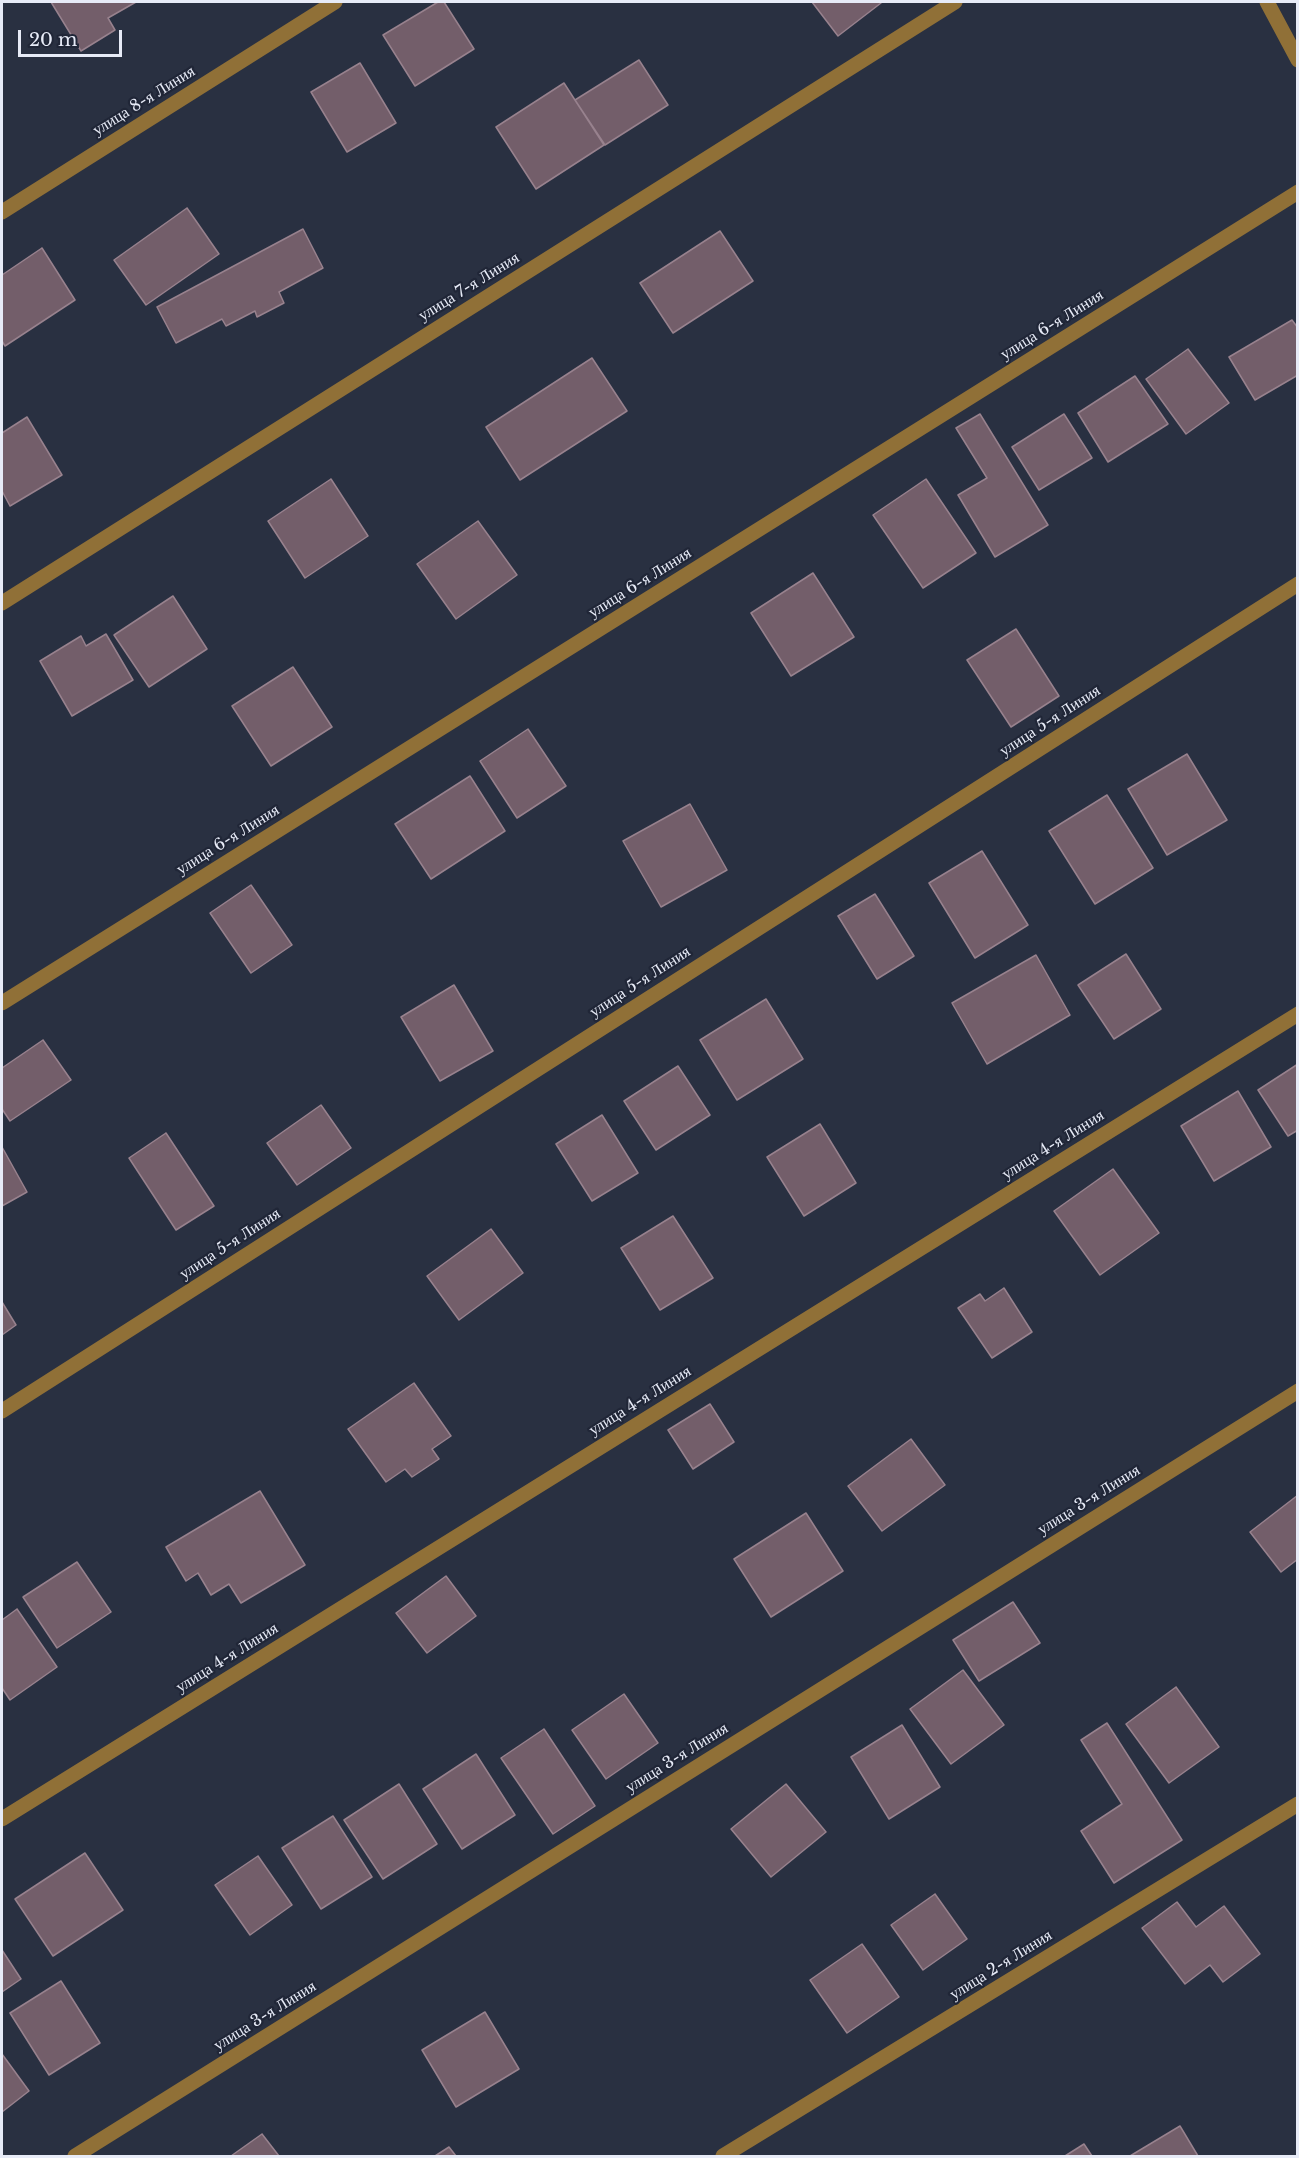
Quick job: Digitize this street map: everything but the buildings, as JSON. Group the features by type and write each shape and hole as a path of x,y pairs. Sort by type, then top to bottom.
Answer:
{"street":[{"name":"улица 8-я Линия","path":"2,212 335,2"},
{"name":"улица 7-я Линия","path":"2,603 955,2"},
{"path":"1267,2 1298,60"},
{"name":"улица 6-я Линия","path":"2,1004 1298,192"},
{"name":"улица 5-я Линия","path":"2,1411 1298,584"},
{"name":"улица 4-я Линия","path":"2,1819 1298,1014"},
{"name":"улица 3-я Линия","path":"75,2157 1298,1391"},
{"name":"улица 2-я Линия","path":"723,2157 1298,1804"}]}
